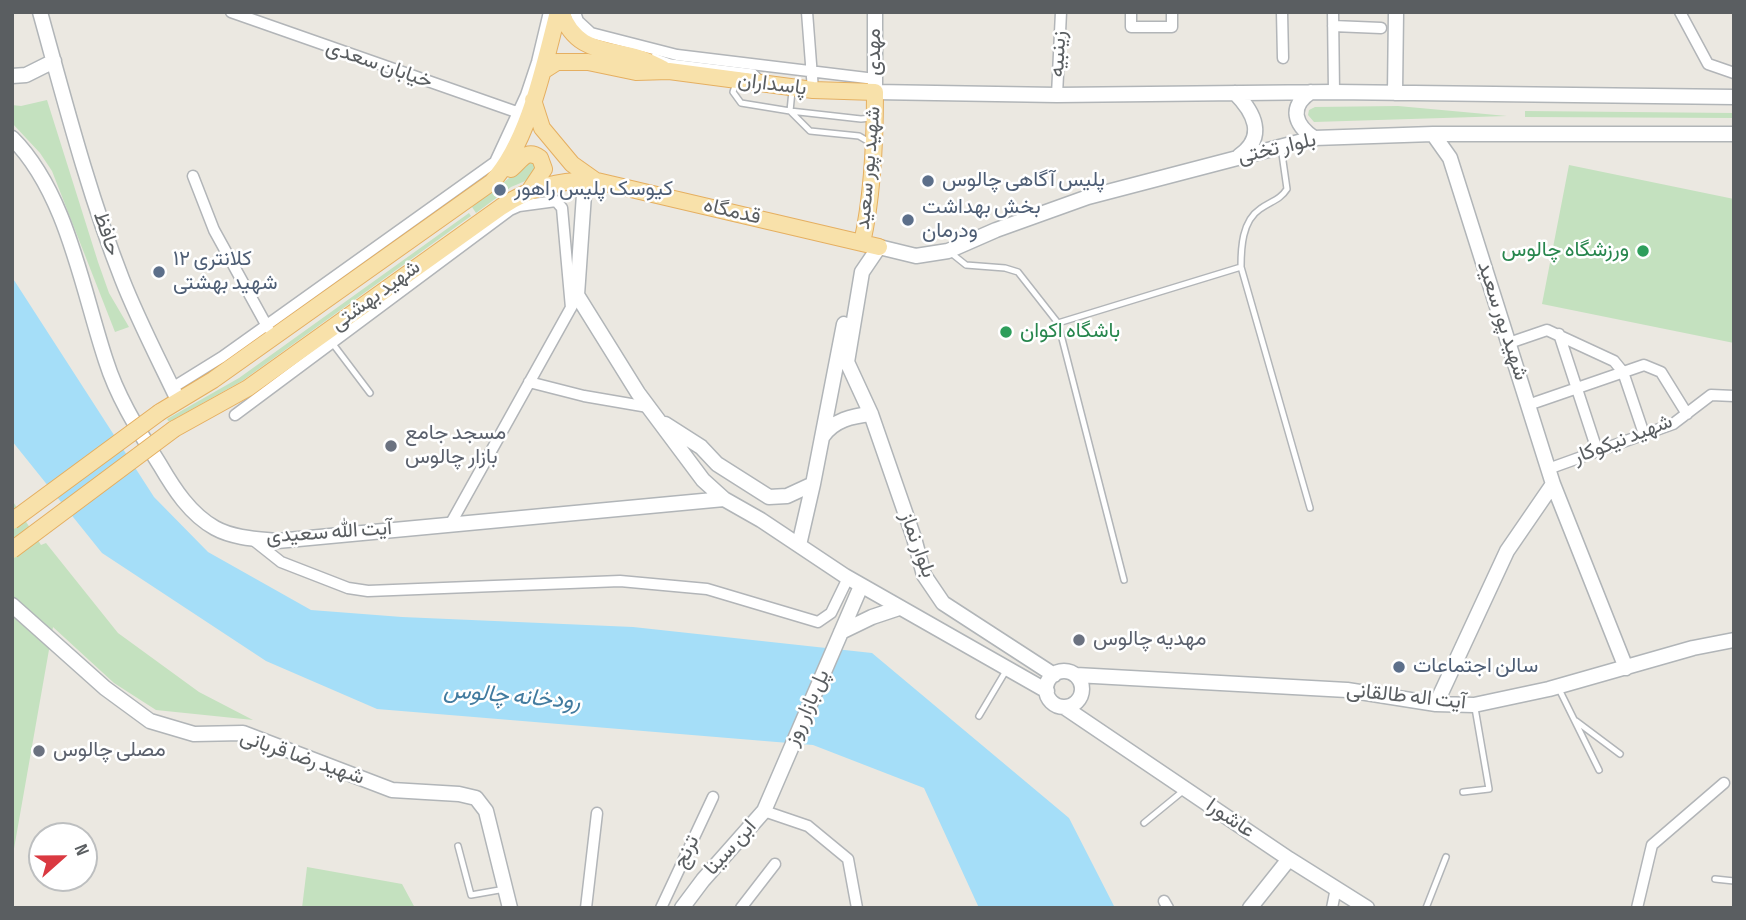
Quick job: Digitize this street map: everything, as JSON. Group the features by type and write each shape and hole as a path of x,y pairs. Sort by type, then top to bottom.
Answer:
{"main road":[{"name":"شهید بهشتی","path":"12,521 160,412 175,394 213,380 270,331 492,183 515,151 523,114 533,100 559,12"},
{"path":"559,12 566,27 591,48 639,58 669,71"},
{"path":"543,71 557,62 588,62 636,72 669,71"},
{"name":"پاسداران","path":"669,71 813,90 875,86"},
{"name":"شهید پور سعید","path":"870,245 875,86"},
{"path":"533,100 542,128 572,164 591,181"},
{"path":"492,183 525,155 533,154 543,161 544,169 530,190"},
{"name":"شهید بهشتی","path":"12,550 174,429 248,388 329,338 501,206 530,190 567,180 591,181"},
{"name":"قدمگاه","path":"591,181 870,245"}],"street":[{"path":"12,76 26,75 57,59 40,12"},
{"name":"خیابان سعدی","path":"231,12 523,114"},
{"path":"192,176 214,230 270,331 495,162 523,114 549,12"},
{"path":"575,12 578,21 591,33 677,55 812,72 875,86 1057,95 1334,92 1734,97"},
{"path":"807,12 813,90"},
{"name":"مهدی","path":"875,86 876,12"},
{"name":"زینبیه","path":"1057,95 1061,12"},
{"path":"1131,12 1131,27 1172,27 1172,12"},
{"path":"1282,12 1283,58"},
{"path":"1333,12 1334,92"},
{"path":"1395,93 1396,12"},
{"path":"1680,12 1708,64 1734,73"},
{"path":"1333,26 1381,28"},
{"name":"حافظ","path":"57,59 73,134 118,268 175,394"},
{"path":"1311,92 1300,102 1297,117 1304,131 1314,138"},
{"path":"1234,159 1244,153 1255,133 1251,111 1235,93"},
{"name":"بلوار تختی","path":"870,245 916,256 948,251 996,230 1088,197 1314,138 1433,134 1734,134"},
{"name":"شهید پور سعید","path":"1433,134 1450,158 1553,484 1626,668"},
{"path":"1450,158 1454,145 1467,134"},
{"name":"آیت الله سعیدی","path":"12,138 27,153 48,188 78,264 106,363 124,407 172,486 196,516 217,530 252,539 277,541 724,499"},
{"path":"451,523 574,302 591,181"},
{"path":"235,415 329,338 506,213 519,206 556,201 562,208 574,302 703,480 724,499 855,582 1047,691"},
{"path":"799,545 843,328 870,245"},
{"name":"بلوار نماز","path":"870,245 862,272 847,362 871,414 924,575 943,603 1054,674"},
{"path":"1509,343 1547,330 1614,361 1623,372 1644,434"},
{"path":"1559,334 1597,450"},
{"path":"1528,405 1644,365 1661,372 1686,414"},
{"path":"529,382 652,412 701,447 717,464 769,497 787,496 813,484"},
{"name":"شهید نیکوکار","path":"1548,469 1673,424 1711,395 1734,396"},
{"path":"822,439 831,427 843,419 871,414"},
{"path":"1436,704 1507,551 1553,484"},
{"path":"252,539 281,562 348,588 368,591 620,581 707,589 818,622 831,613 855,582"},
{"path":"841,632 855,582"},
{"name":"شهید رضا قربانی","path":"12,606 105,688 150,721 194,734 243,733 392,790 459,794 476,798 486,811 510,908"},
{"path":"841,632 899,608"},
{"name":"پل بازار روز","path":"775,785 841,632"},
{"name":"آیت اله طالقانی","path":"1076,675 1347,690 1436,704 1474,705 1558,687 1693,648 1734,640"},
{"path":"1096,728 1084,711 1081,694 1080,680 1076,675 1065,671 1054,674 1048,682 1047,691 1051,701 1064,707 1072,705 1081,694 1112,677"},
{"name":"عاشورا","path":"1064,707 1289,859 1367,908"},
{"path":"1637,908 1652,845 1724,783"},
{"name":"ابن سینا","path":"682,908 697,886 764,811 775,785"},
{"name":"ترنج","path":"661,908 713,797"},
{"path":"764,811 808,826 848,859 857,908"},
{"path":"586,908 597,813"},
{"path":"1250,908 1289,859"},
{"path":"741,908 775,864"},
{"path":"1332,908 1336,888"}],"lane":[{"path":"568,12 571,24 594,44 643,53 671,62 754,72 767,84"},
{"path":"739,81 734,84 733,92 741,103 860,119 875,118"},
{"path":"790,111 793,88"},
{"path":"790,111 810,131 859,136 874,145"},
{"path":"1281,147 1287,189 1281,198 1257,210 1241,238 1241,267 1310,508"},
{"path":"948,251 966,265 1005,268 1018,272 1058,323 1124,580"},
{"path":"1058,323 1241,267"},
{"path":"329,338 370,393"},
{"path":"979,716 1007,669"},
{"path":"1558,687 1599,770"},
{"path":"1464,792 1489,789 1474,705"},
{"path":"1574,719 1620,754"},
{"path":"1144,823 1185,789"},
{"path":"458,846 471,895 505,889"},
{"path":"1426,908 1446,857"},
{"path":"1715,879 1734,881"}],"green space":[{"path":"47,100 109,293 129,327 115,332 52,171 40,153 12,123 12,105 21,106"},
{"path":"1398,106 1507,116 1314,122 1308,115 1309,110 1315,107"},
{"path":"1525,111 1734,113 1734,118 1525,117"},
{"path":"523,160 538,162 535,177 511,187 476,213 472,207 513,175"},
{"name":"ورزشگاه چالوس","path":"1569,165 1734,199 1734,343 1542,304"},
{"path":"469,213 471,216 242,381 169,422 167,419 239,378"},
{"path":"12,500 41,545 46,543 118,633 199,692 253,720 156,710 114,683 53,627 12,860"},
{"path":"307,867 402,884 415,908 302,908"}],"water":[{"name":"رودخانه چالوس","path":"12,277 154,497 208,552 311,610 402,617 633,627 872,653 1069,818 1115,908 979,908 924,788 813,745 377,709 266,661 102,553 12,441"}],"place":[{"name":"پلیس آگاهی چالوس","path":"928,181"},
{"name":"کیوسک پلیس راهور","path":"500,190"},
{"name":"بخش بهداشت ودرمان","path":"908,220"},
{"name":"ورزشگاه چالوس","path":"1643,251"},
{"name":"کلانتری ۱۲ شهید بهشتی","path":"159,272"},
{"name":"باشگاه اکوان","path":"1006,332"},
{"name":"مسجد جامع بازار چالوس","path":"391,446"},
{"name":"مهدیه چالوس","path":"1079,640"},
{"name":"سالن اجتماعات","path":"1399,667"},
{"name":"مصلی چالوس","path":"39,751"}]}
